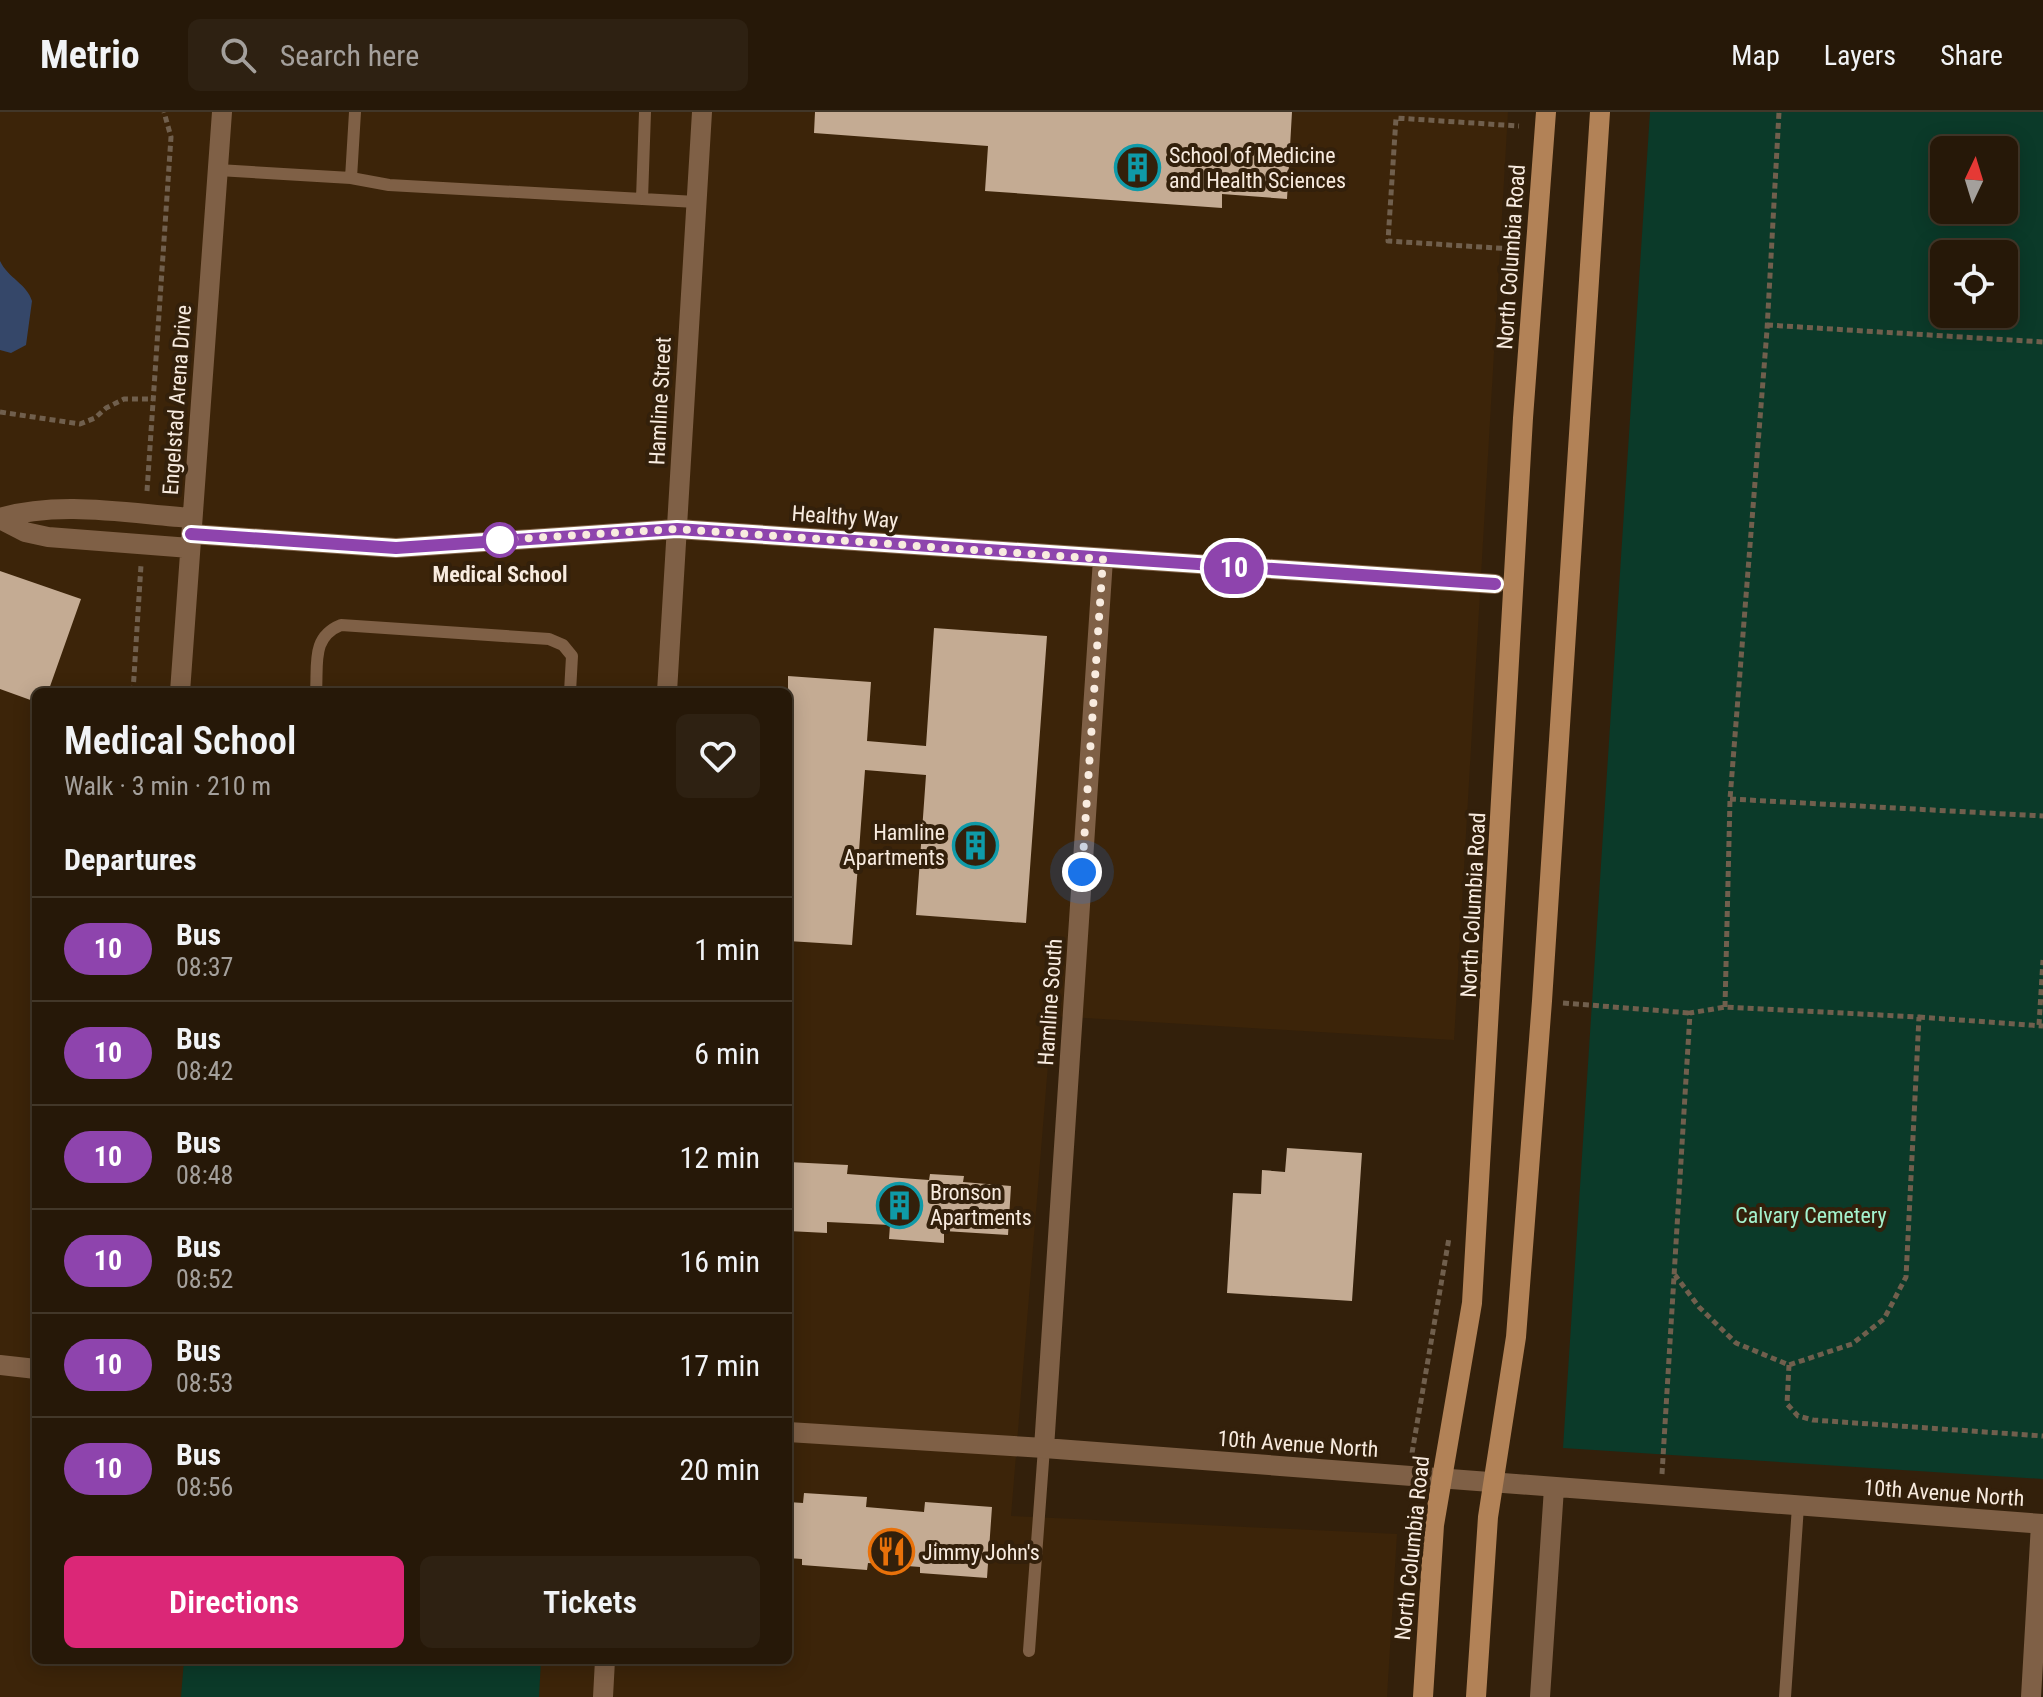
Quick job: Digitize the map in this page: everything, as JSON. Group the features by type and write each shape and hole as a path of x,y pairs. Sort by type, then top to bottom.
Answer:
{"main road":[{"name":"North Columbia Road","path":"1423,1697 1434,1525 1472,1303 1523,418 1546,112"},
{"path":"1476,1697 1494,1483 1516,1337 1542,1001 1600,112"}],"street":[{"name":"Engelstad Arena Drive","path":"180,688 222,112"},
{"name":"Hamline Street","path":"667,688 702,112"},
{"path":"0,518 39,510 145,515 191,533"},
{"path":"0,518 36,535 143,544 191,533"},
{"name":"Healthy Way","path":"191,533 396,548 677,529 1495,584"},
{"name":"Hamline South","path":"1044,1448 1103,559"},
{"path":"0,1365 32,1369"},
{"name":"10th Avenue North","path":"792,1432 1044,1448 2042,1524"},
{"path":"1540,1697 1554,1488"},
{"path":"2031,1697 2042,1524"},
{"path":"603,1697 605,1664"}],"lane":[{"path":"351,178 355,112"},
{"path":"642,199 645,112"},
{"path":"218,170 351,178 389,185 696,202"},
{"path":"316,688 319,644 327,631 341,625 549,639 563,645 572,656 570,688"},
{"path":"1029,1651 1044,1448"},
{"path":"1785,1697 1798,1506"}],"path":[{"path":"145,515 171,137 164,112"},
{"path":"1725,1007 1730,799 1767,325 1779,112"},
{"path":"1512,249 1388,241 1396,118 1519,126"},
{"path":"1767,325 2043,342"},
{"path":"0,412 80,424 124,399 153,399"},
{"path":"133,688 143,544"},
{"path":"1730,799 2043,816"},
{"path":"1542,1001 1690,1013 1725,1007 2041,1026 2043,960"},
{"path":"1660,1495 1690,1013"},
{"path":"1675,1275 1699,1307 1736,1343 1789,1365 1852,1344 1884,1319 1906,1277 1919,1017"},
{"path":"1789,1365 1787,1404 1798,1416 1813,1420 2043,1436"}],"shaded area":[{"path":"0,112 1508,112 1454,1040 1052,1016 1011,1516 1397,1534 1387,1697 0,1697"}],"green space":[{"name":"Calvary Cemetery","path":"1650,112 2043,112 2043,1479 1563,1448"},
{"path":"184,1664 541,1664 539,1697 181,1697"}],"water":[{"path":"0,261 32,301 26,345 11,353 0,350"}],"building":[{"name":"School of Medicine and Health Sciences","path":"815,112 1292,112 1287,199 1222,194 1222,208 985,191 988,146 814,133"},
{"path":"0,571 81,599 49,688 32,688 32,701 0,689"},
{"name":"Hamline Apartments","path":"934,628 1047,636 1026,923 916,915 926,775 865,770 852,945 792,941 792,688 788,688 788,676 871,682 867,741 926,746"},
{"path":"1287,1148 1362,1153 1352,1301 1227,1293 1233,1193 1261,1194 1262,1170 1285,1172"},
{"name":"Bronson Apartments","path":"792,1162 848,1165 847,1174 929,1180 930,1174 964,1176 963,1182 1011,1186 1008,1235 944,1231 944,1243 889,1239 890,1225 827,1222 827,1233 792,1231"},
{"path":"804,1493 867,1497 866,1507 924,1512 925,1502 992,1507 987,1578 920,1573 920,1567 868,1563 867,1570 802,1565 802,1559 792,1558 792,1502 803,1503"}],"bus line":[{"name":"10","path":"191,534 396,548 677,529 1495,584"}],"place":[{"name":"School of Medicine and Health Sciences","path":"1138,168"},
{"name":"Medical School","path":"500,540"},
{"name":"Hamline Apartments","path":"976,845"},
{"name":"Bronson Apartments","path":"899,1205"},
{"name":"Jimmy John's","path":"891,1552"}],"route":[{"path":"500,540 677,529 1103,559 1082,872"}]}
